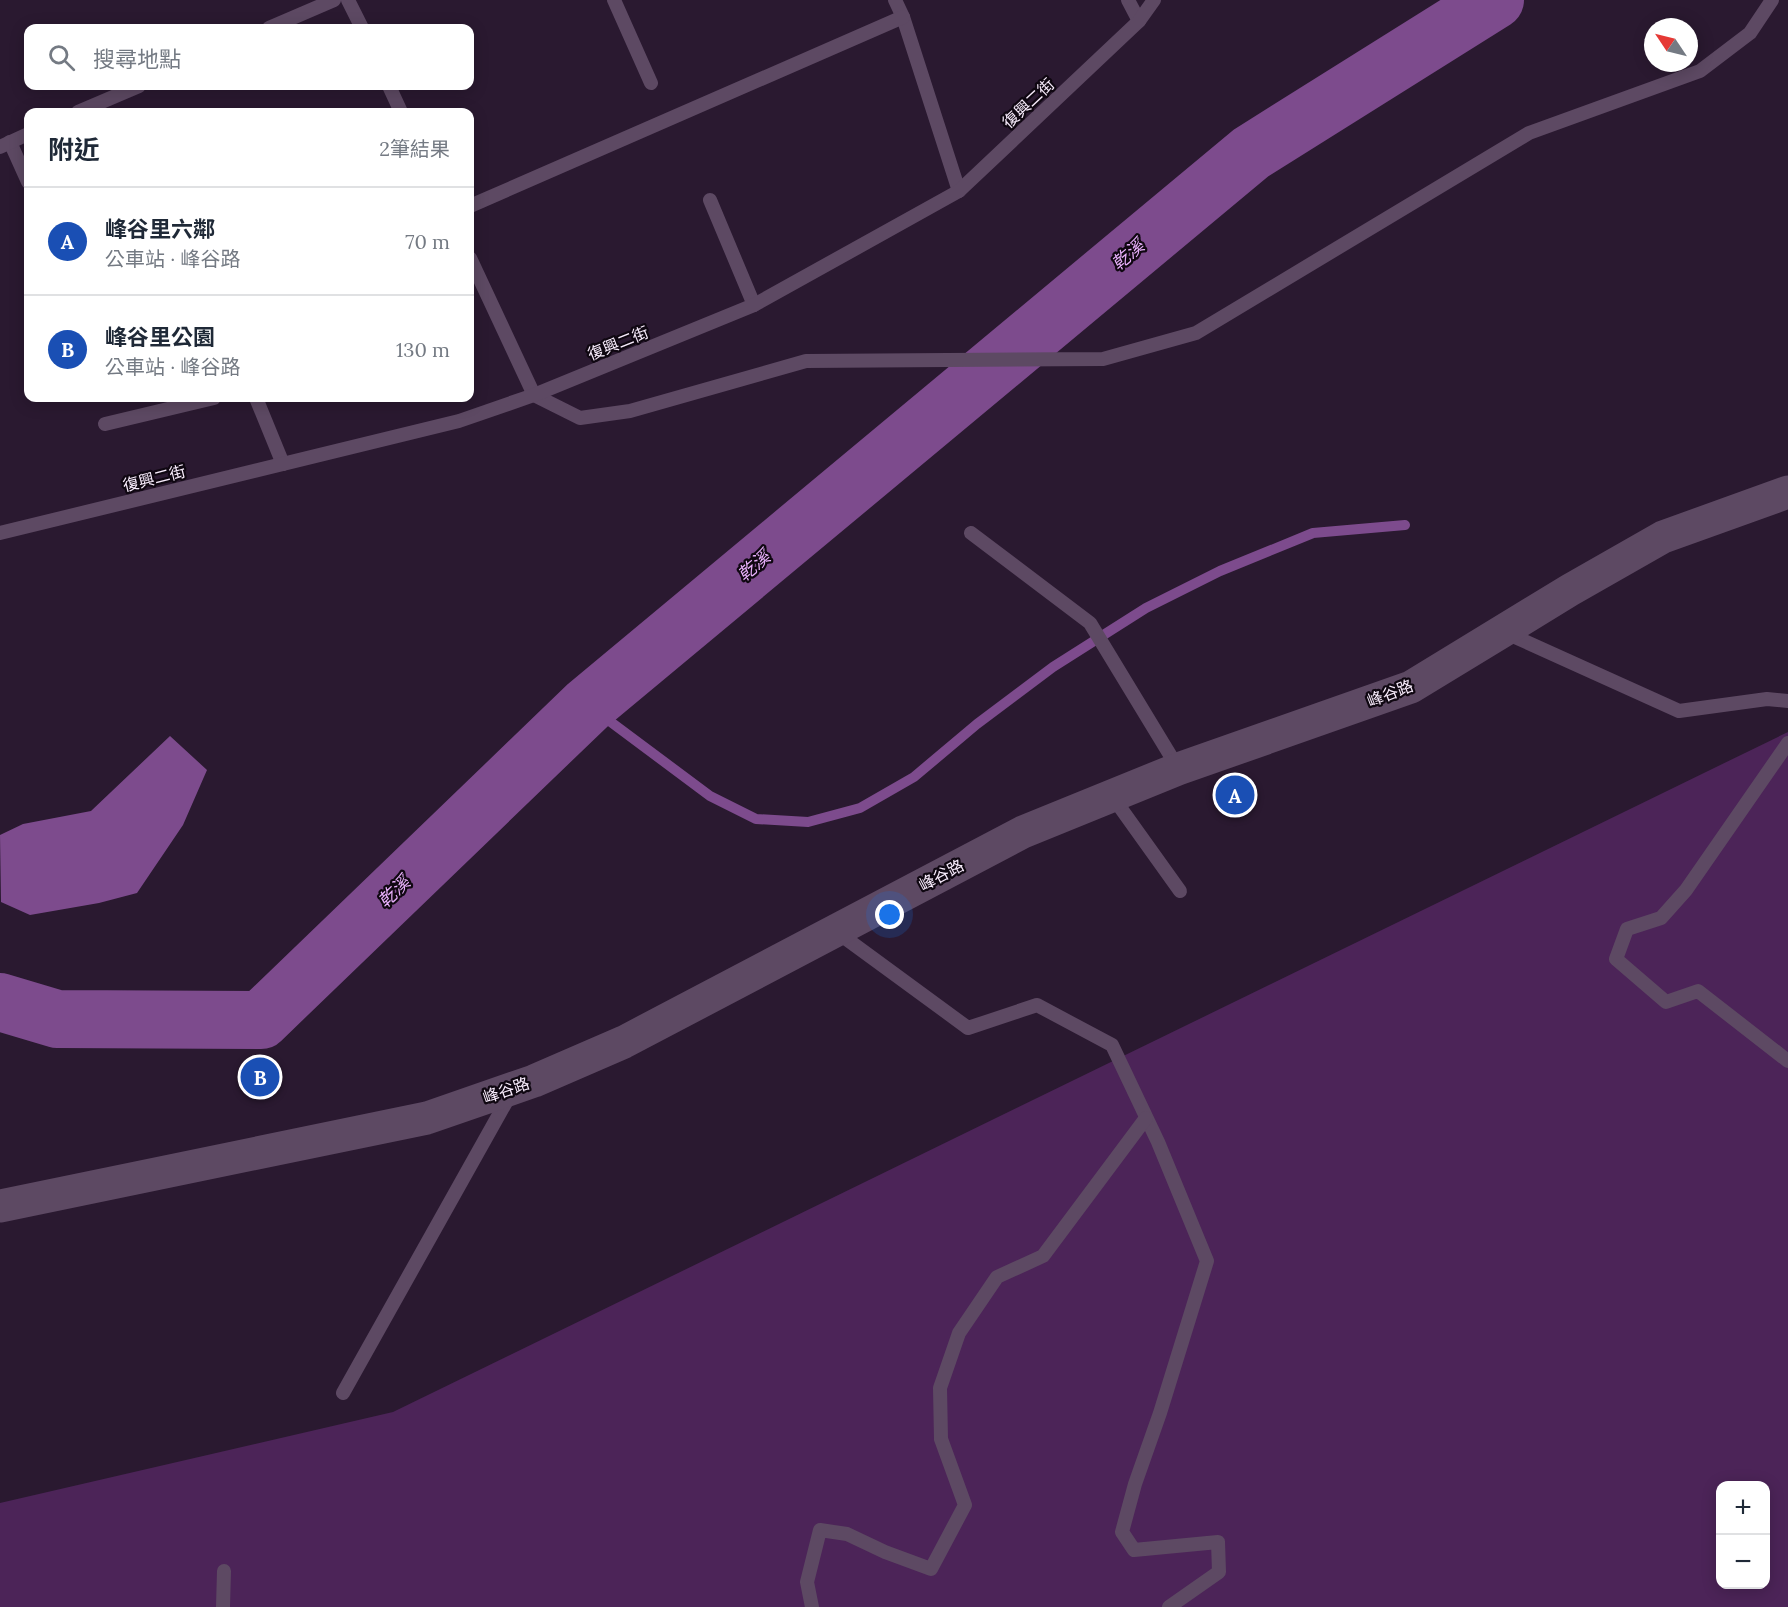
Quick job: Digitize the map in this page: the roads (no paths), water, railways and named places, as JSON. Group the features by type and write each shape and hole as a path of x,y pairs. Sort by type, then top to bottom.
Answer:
{"street":[{"name":"峰谷路","path":"0,1206 427,1118 513,1088 624,1042 1023,831 1179,769 1411,687 1663,537 1788,492"}],"lane":[{"path":"278,24 334,0"},
{"path":"348,0 360,24"},
{"path":"614,0 651,83"},
{"path":"895,0 903,17 959,191"},
{"path":"1128,0 1139,21"},
{"name":"復興二街","path":"0,533 459,421 534,395 754,305 959,191 1139,21 1154,0"},
{"path":"474,267 534,395 580,418 630,411 806,361 1102,359 1196,333 1529,133 1700,70 1750,33 1772,0"},
{"path":"474,204 903,17"},
{"path":"87,108 130,90"},
{"path":"390,90 399,108"},
{"path":"24,136 5,144 24,175"},
{"path":"710,200 754,305"},
{"path":"105,424 196,402"},
{"path":"258,402 283,464"},
{"path":"971,533 1090,623 1179,769"},
{"path":"1502,631 1679,711 1767,699 1788,701"},
{"path":"1788,743 1686,890 1661,918 1627,929 1616,959 1666,1002 1698,991 1788,1061"},
{"path":"1112,796 1180,891"},
{"path":"835,931 968,1028 1037,1005 1112,1045 1207,1261 1160,1413 1135,1484 1122,1532 1134,1550 1218,1542 1220,1572 1169,1607"},
{"path":"343,1393 513,1088"},
{"path":"812,1607 807,1582 819,1530 847,1534 931,1569 965,1505 941,1439 940,1388 959,1333 997,1277 1043,1256 1146,1118"},
{"path":"223,1607 224,1571"}],"waterway":[{"name":"乾溪","path":"0,1002 57,1019 261,1020 588,705 1251,153 1495,0"},
{"path":"588,705 710,796 756,819 808,822 860,808 914,777 977,724 1053,667 1146,608 1220,571 1313,533 1405,525"}],"place":[{"name":"峰谷里六鄰","path":"1235,795"},
{"name":"峰谷里公園","path":"260,1077"}]}
